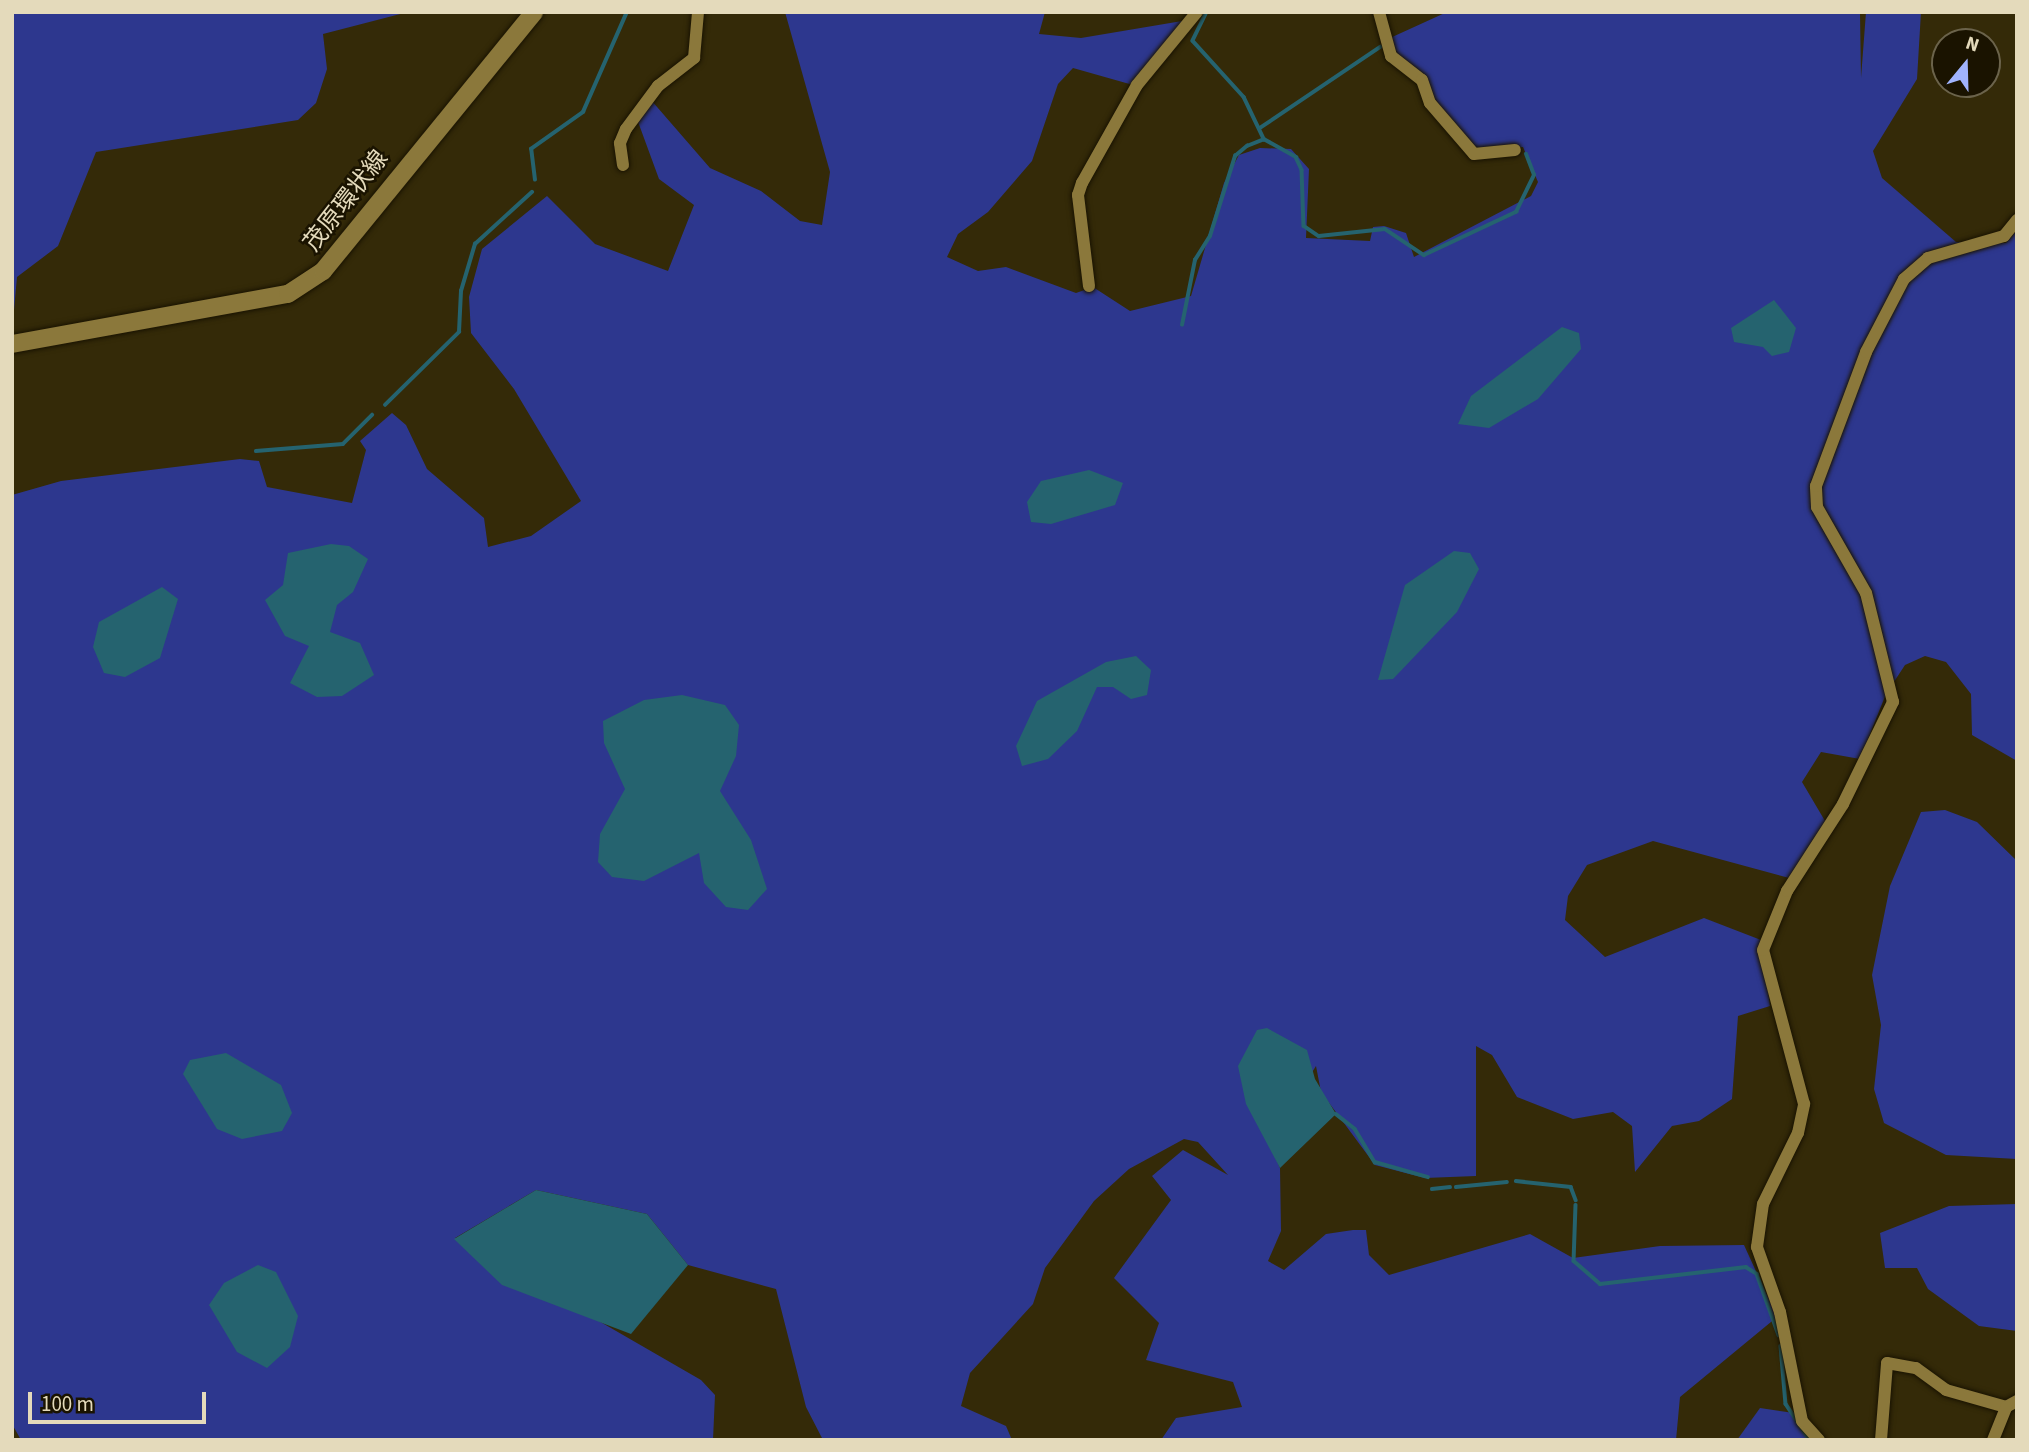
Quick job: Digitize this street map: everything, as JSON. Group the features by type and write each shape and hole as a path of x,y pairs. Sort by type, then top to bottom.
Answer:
{"main road":[{"name":"茂原環状線","path":"12,344 288,294 323,271 534,12"}],"street":[{"path":"623,165 620,143 626,128 658,86 694,58 698,12"},
{"path":"1089,286 1078,195 1082,183 1137,85 1197,12"},
{"path":"1379,12 1391,56 1422,80 1430,103 1474,154 1491,158 1515,150"},
{"path":"1819,1440 1802,1421 1780,1312 1756,1247 1763,1204 1798,1133 1804,1104 1763,950 1787,891 1843,804 1893,702 1866,593 1817,507 1816,486 1867,352 1904,279 1928,258 2004,236 2017,220"},
{"path":"1881,1440 1887,1363 1916,1368 1946,1390 2011,1404 1993,1440"}],"shaded area":[{"path":"12,12 408,12 323,34 327,69 316,103 298,120 96,152 58,246 17,277 12,332"},
{"path":"785,12 1045,12 1039,34 1081,38 1188,20 1133,85 1073,68 1058,84 1032,161 988,212 958,234 947,257 978,271 1006,267 1076,293 1093,287 1130,311 1191,296 1224,183 1239,155 1260,148 1291,149 1309,169 1306,238 1370,241 1373,227 1384,226 1406,233 1414,257 1531,196 1538,182 1523,147 1475,151 1434,103 1428,83 1399,64 1390,38 1447,12 1860,12 1861,78 1866,12 1921,12 1917,79 1873,151 1882,178 1956,242 2006,243 2017,230 2017,761 1972,735 1971,694 1946,662 1925,656 1905,665 1886,694 1860,759 1821,752 1802,782 1828,826 1789,878 1653,841 1587,865 1568,896 1565,920 1605,957 1704,918 1761,940 1770,1006 1738,1016 1732,1099 1699,1121 1672,1126 1635,1172 1632,1126 1613,1112 1573,1119 1517,1097 1492,1055 1476,1046 1476,1176 1425,1178 1375,1165 1321,1092 1316,1066 1268,1141 1280,1168 1281,1231 1268,1261 1284,1270 1326,1234 1353,1230 1366,1230 1369,1255 1389,1275 1530,1234 1573,1258 1660,1246 1744,1245 1777,1317 1680,1397 1676,1440 1161,1440 1176,1418 1242,1407 1233,1382 1146,1360 1159,1323 1114,1278 1171,1200 1152,1176 1183,1150 1228,1175 1198,1142 1184,1139 1129,1169 1094,1201 1045,1268 1033,1304 970,1373 961,1406 1006,1426 1012,1440 823,1440 806,1407 776,1289 688,1265 647,1214 536,1190 455,1238 701,1380 715,1395 713,1440 21,1440 12,1424 12,495 61,481 240,459 259,461 267,487 352,503 366,450 360,441 392,413 406,425 427,469 484,518 488,547 531,536 581,501 514,389 471,333 469,297 482,249 547,196 595,244 668,271 694,205 659,179 637,119 651,100 710,168 761,191 800,221 822,225 830,172"},
{"path":"1945,810 1977,822 2017,861 2017,1159 1946,1155 1884,1123 1874,1089 1881,1025 1872,975 1890,886 1921,812"},
{"path":"2017,1204 2017,1331 1979,1326 1928,1289 1917,1268 1885,1268 1880,1233 1949,1206"},
{"path":"1760,1408 1794,1413 1815,1440 1737,1440"}],"water":[{"path":"1774,300 1796,328 1789,352 1772,356 1763,347 1734,342 1731,328"},
{"path":"1562,327 1579,333 1581,349 1538,399 1489,428 1458,424 1471,396"},
{"path":"1089,470 1123,483 1115,505 1051,524 1031,522 1027,502 1041,481"},
{"path":"331,544 349,546 368,559 353,592 337,605 330,632 360,643 374,675 342,696 317,697 290,683 309,646 285,636 265,600 283,585 288,553"},
{"path":"1454,551 1470,553 1479,569 1457,612 1393,679 1378,680 1405,585"},
{"path":"162,587 178,599 160,658 125,677 104,673 93,647 99,622"},
{"path":"1136,656 1151,670 1147,695 1131,699 1113,687 1097,687 1077,731 1048,759 1022,766 1016,746 1037,701 1106,662"},
{"path":"682,695 725,705 739,725 736,756 720,791 751,840 767,889 748,910 726,907 704,883 699,853 644,881 612,877 598,862 600,834 625,789 604,743 603,721 644,700"},
{"path":"1267,1028 1307,1050 1315,1079 1336,1114 1280,1168 1246,1104 1238,1066 1257,1030"},
{"path":"226,1053 281,1085 292,1113 282,1131 242,1139 217,1129 183,1074 190,1060"},
{"path":"536,1190 647,1214 688,1265 631,1334 502,1285 454,1239"},
{"path":"258,1265 276,1272 298,1316 290,1347 267,1368 237,1352 209,1305 224,1283"}],"waterway":[{"path":"535,180 531,149 583,112 627,12"},
{"path":"1207,12 1193,41 1244,97 1264,139"},
{"path":"1260,128 1380,47"},
{"path":"1182,325 1195,260 1210,236 1235,156 1247,146 1264,139 1296,157 1302,170 1304,226 1319,236 1385,229 1424,255 1516,212 1534,175 1526,154"},
{"path":"385,405 459,332 461,291 475,244 532,192"},
{"path":"256,451 343,444 372,415"},
{"path":"1336,1114 1355,1129 1375,1162 1428,1177"},
{"path":"1516,1181 1571,1187 1576,1200"},
{"path":"1456,1187 1507,1182"},
{"path":"1432,1189 1450,1187"},
{"path":"1576,1205 1574,1261 1600,1284 1746,1267 1757,1274 1779,1335"},
{"path":"1781,1346 1786,1404 1810,1440"}]}
